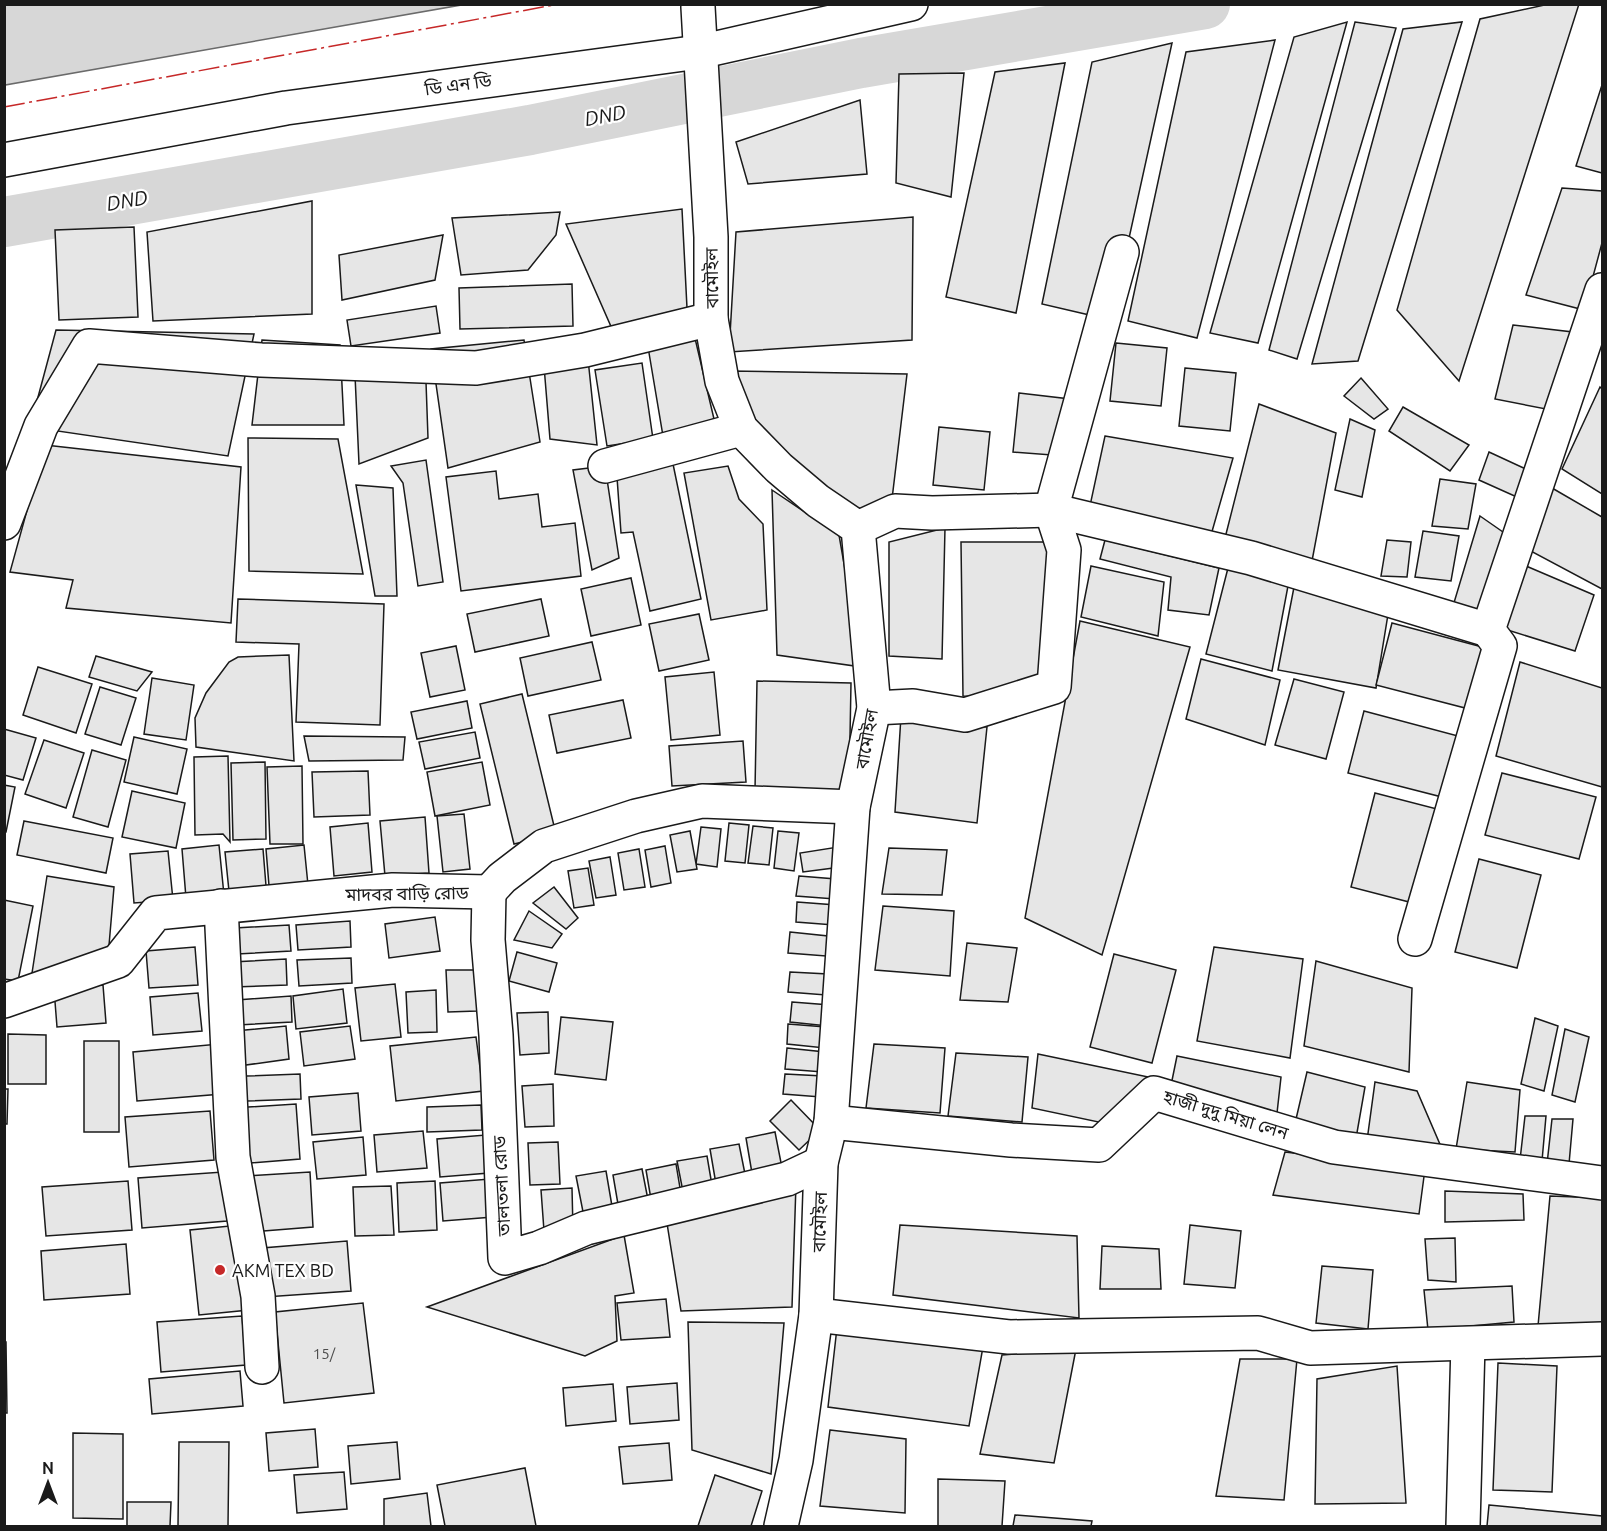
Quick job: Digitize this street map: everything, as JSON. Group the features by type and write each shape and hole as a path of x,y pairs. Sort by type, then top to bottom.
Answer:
{"street":[{"name":"ডি এন ডি","path":"4,160 286,108 699,52 910,4"},
{"name":"বামৌইল","path":"698,7 711,237 711,319 722,381 741,429 779,468 818,501 858,528 874,708 853,807 831,1122 821,1163 816,1315 796,1460 781,1527"},
{"path":"874,708 914,706 965,715 1054,687 1064,550 1051,510 1122,252"},
{"path":"1488,630 1602,290"},
{"path":"4,523 41,426 89,346 261,360 476,368 585,350 711,319"},
{"path":"605,466 741,429"},
{"path":"858,528 895,511 932,513 1051,510 1251,558 1488,630 1500,646 1415,939"},
{"name":"মাদবর বাড়ি রোড","path":"4,1000 118,961 156,914 393,890 489,892 502,878 544,846 636,816 702,801 853,807"},
{"name":"তালতলা রোড","path":"489,892 488,940 496,1035 505,1258 539,1248 586,1228 787,1179 821,1163"},
{"path":"221,906 233,1157 258,1296 262,1367"},
{"name":"হাজী দুদু মিয়া লেন","path":"831,1122 1011,1140 1099,1145 1154,1093 1334,1147 1602,1183"},
{"path":"816,1315 1009,1336 1258,1333 1310,1348 1602,1339"},
{"path":"1463,1527 1468,1344"}],"shaded area":[{"path":"5,4 461,4 461,5 5,85"}],"building":[{"path":"1549,4 1579,4 1459,381 1397,310 1480,19"},
{"path":"1347,22 1258,343 1210,333 1294,37"},
{"path":"1355,22 1396,28 1297,359 1269,350"},
{"path":"1462,22 1358,361 1312,364 1403,29"},
{"path":"1275,40 1197,338 1128,321 1186,52"},
{"path":"1172,43 1111,320 1042,304 1092,62"},
{"path":"1065,63 1016,313 946,297 995,72"},
{"path":"964,73 951,197 896,183 899,74"},
{"path":"1602,85 1602,173 1576,166"},
{"path":"860,100 867,174 748,184 736,142"},
{"path":"1562,188 1602,191 1602,243 1584,310 1526,295"},
{"path":"312,201 312,314 153,321 147,232"},
{"path":"682,209 687,308 613,331 566,224"},
{"path":"560,212 556,235 528,270 461,275 452,218"},
{"path":"913,217 912,340 729,352 736,232"},
{"path":"134,227 138,317 59,320 55,230"},
{"path":"443,235 435,280 342,300 339,255"},
{"path":"572,284 573,326 460,329 459,288"},
{"path":"436,306 440,333 351,346 347,320"},
{"path":"1513,325 1581,333 1551,410 1495,399"},
{"path":"56,330 254,334 228,456 30,427"},
{"path":"694,334 714,419 663,436 647,341"},
{"path":"262,340 340,345 344,425 252,425"},
{"path":"524,340 540,442 448,468 431,349"},
{"path":"1116,343 1167,348 1161,406 1110,401"},
{"path":"588,359 597,445 550,439 544,366"},
{"path":"642,363 653,439 607,446 595,370"},
{"path":"1185,368 1236,373 1230,431 1179,426"},
{"path":"729,371 907,374 892,499 858,520 754,431"},
{"path":"355,375 426,382 428,438 359,464"},
{"path":"1361,378 1388,409 1374,419 1344,396"},
{"path":"1600,387 1602,389 1602,494 1562,469"},
{"path":"1019,393 1070,399 1065,456 1013,452"},
{"path":"1259,404 1336,433 1312,561 1225,538"},
{"path":"1403,407 1469,445 1450,471 1389,431"},
{"path":"1350,419 1375,430 1362,497 1335,490"},
{"path":"939,427 990,432 984,490 933,485"},
{"path":"1105,436 1233,458 1209,542 1088,515"},
{"path":"248,438 338,439 363,574 249,571"},
{"path":"45,445 241,467 231,623 66,608 73,580 10,572"},
{"path":"1489,452 1530,471 1519,498 1479,480"},
{"path":"426,460 443,582 418,586 403,483 391,466"},
{"path":"673,464 701,599 650,611 633,532 621,533 617,477"},
{"path":"605,466 619,558 592,570 573,470"},
{"path":"728,466 739,499 763,524 767,610 711,620 684,473"},
{"path":"496,471 499,499 538,494 542,527 575,523 581,576 461,591 446,477"},
{"path":"1440,479 1476,484 1468,529 1432,526"},
{"path":"356,485 393,488 397,596 375,596"},
{"path":"1552,488 1602,517 1602,589 1525,548"},
{"path":"772,490 839,535 862,667 777,655"},
{"path":"1480,516 1513,539 1486,620 1453,606"},
{"path":"945,528 942,659 889,656 889,542"},
{"path":"1423,531 1459,536 1451,581 1415,577"},
{"path":"1105,540 1219,568 1209,615 1168,610 1171,577 1100,559"},
{"path":"1387,540 1411,542 1407,577 1381,576"},
{"path":"961,542 1058,542 1061,700 963,696"},
{"path":"1519,563 1594,595 1575,651 1498,627"},
{"path":"1091,566 1164,582 1158,636 1081,617"},
{"path":"1228,568 1288,586 1272,671 1206,654"},
{"path":"631,578 641,625 591,636 581,589"},
{"path":"1295,582 1390,602 1376,688 1278,670"},
{"path":"238,599 384,604 380,725 296,722 299,644 236,642"},
{"path":"541,599 549,636 475,652 467,614"},
{"path":"699,614 709,660 659,671 649,624"},
{"path":"1080,621 1190,647 1102,955 1025,918"},
{"path":"1392,623 1486,648 1469,709 1376,685"},
{"path":"592,642 601,680 528,696 520,658"},
{"path":"456,646 465,690 430,697 421,653"},
{"path":"289,655 294,761 196,747 195,718 206,693 229,662 238,657"},
{"path":"96,656 152,672 137,691 89,677"},
{"path":"1201,659 1280,680 1265,745 1186,719"},
{"path":"1520,662 1602,688 1602,787 1496,756"},
{"path":"38,667 92,684 76,733 23,715"},
{"path":"714,672 720,735 671,740 665,677"},
{"path":"152,678 194,685 186,740 144,734"},
{"path":"1294,679 1344,692 1326,759 1275,745"},
{"path":"757,681 851,683 849,791 755,790"},
{"path":"100,687 136,698 121,745 85,734"},
{"path":"522,694 556,834 514,844 480,704"},
{"path":"623,700 631,738 557,753 549,715"},
{"path":"467,701 472,728 417,739 411,712"},
{"path":"1364,711 1458,736 1442,797 1348,773"},
{"path":"901,716 987,727 977,823 895,812"},
{"path":"4,729 36,738 23,780 4,775"},
{"path":"475,732 480,758 425,769 419,742"},
{"path":"304,736 405,737 403,760 309,761"},
{"path":"134,737 187,749 177,794 124,782"},
{"path":"44,740 84,753 66,808 25,794"},
{"path":"743,741 746,782 672,786 669,746"},
{"path":"92,750 126,760 108,827 73,817"},
{"path":"228,756 230,842 223,834 195,835 194,757"},
{"path":"265,762 266,839 233,840 231,763"},
{"path":"482,762 490,805 435,816 427,772"},
{"path":"302,766 303,844 270,844 267,767"},
{"path":"368,771 370,815 314,817 312,772"},
{"path":"1502,773 1596,797 1579,859 1485,835"},
{"path":"4,785 15,787 6,832 4,832"},
{"path":"132,791 185,803 176,848 122,837"},
{"path":"1375,793 1437,809 1413,903 1351,887"},
{"path":"464,814 470,869 443,872 437,816"},
{"path":"425,817 429,873 385,876 380,821"},
{"path":"24,821 113,838 106,873 17,855"},
{"path":"368,823 372,872 334,876 330,827"},
{"path":"729,823 749,825 745,863 725,861"},
{"path":"753,826 773,828 769,865 748,863"},
{"path":"701,827 721,829 717,867 696,864"},
{"path":"690,831 697,869 677,872 670,835"},
{"path":"778,831 799,833 794,871 774,868"},
{"path":"219,845 224,895 186,898 182,849"},
{"path":"304,845 309,895 270,898 266,849"},
{"path":"665,846 671,883 651,887 645,850"},
{"path":"838,847 841,867 803,872 800,853"},
{"path":"889,848 947,850 942,895 882,894"},
{"path":"263,849 267,898 230,901 225,852"},
{"path":"639,849 645,887 624,890 618,853"},
{"path":"168,851 173,900 134,903 130,854"},
{"path":"610,857 616,895 596,898 589,861"},
{"path":"1479,859 1541,875 1517,968 1455,952"},
{"path":"588,868 594,905 574,908 568,871"},
{"path":"47,876 114,887 108,957 30,986"},
{"path":"799,876 836,879 835,899 796,896"},
{"path":"554,887 578,918 566,929 533,903"},
{"path":"4,900 33,906 18,981 4,979"},
{"path":"797,902 836,905 834,925 796,922"},
{"path":"883,906 954,911 950,976 875,970"},
{"path":"529,911 562,934 552,948 514,940"},
{"path":"435,917 440,951 389,958 385,924"},
{"path":"350,921 351,947 298,950 296,925"},
{"path":"289,925 291,951 237,954 235,928"},
{"path":"790,932 828,936 826,956 788,953"},
{"path":"967,943 1017,948 1008,1002 960,1000"},
{"path":"195,947 198,985 149,988 146,951"},
{"path":"1214,947 1303,959 1290,1058 1197,1041"},
{"path":"517,952 557,963 549,992 509,981"},
{"path":"1114,954 1176,970 1152,1063 1090,1047"},
{"path":"351,958 352,983 299,986 297,960"},
{"path":"286,959 287,985 233,987 232,962"},
{"path":"1316,961 1412,988 1409,1072 1304,1046"},
{"path":"446,970 476,970 477,1011 448,1012"},
{"path":"790,972 828,974 826,995 788,992"},
{"path":"395,984 401,1037 361,1041 355,988"},
{"path":"103,985 106,1023 57,1027 54,989"},
{"path":"343,989 347,1023 296,1029 293,996"},
{"path":"436,990 437,1032 408,1033 406,992"},
{"path":"198,993 202,1031 153,1035 150,997"},
{"path":"291,996 292,1022 238,1025 237,1000"},
{"path":"792,1002 830,1005 828,1026 790,1022"},
{"path":"548,1012 549,1053 520,1055 517,1013"},
{"path":"561,1017 613,1022 606,1080 555,1074"},
{"path":"1535,1018 1558,1026 1544,1091 1521,1084"},
{"path":"788,1024 826,1027 825,1048 787,1044"},
{"path":"286,1026 289,1059 239,1066 235,1031"},
{"path":"350,1026 355,1059 304,1066 300,1032"},
{"path":"1565,1029 1589,1037 1575,1102 1552,1095"},
{"path":"8,1034 46,1035 46,1084 8,1084"},
{"path":"476,1037 483,1091 396,1101 390,1046"},
{"path":"84,1041 119,1041 119,1132 84,1132"},
{"path":"219,1044 222,1094 137,1101 133,1052"},
{"path":"874,1044 945,1048 940,1113 866,1108"},
{"path":"787,1048 825,1052 823,1072 785,1069"},
{"path":"956,1053 1028,1057 1022,1122 948,1116"},
{"path":"1038,1054 1153,1078 1122,1127 1032,1108"},
{"path":"1177,1056 1281,1077 1276,1122 1168,1100"},
{"path":"1307,1072 1365,1087 1355,1144 1293,1132"},
{"path":"300,1074 301,1099 246,1101 246,1076"},
{"path":"785,1074 823,1076 821,1097 783,1094"},
{"path":"1375,1082 1417,1091 1445,1156 1366,1148"},
{"path":"1467,1082 1520,1090 1515,1152 1456,1149"},
{"path":"553,1084 554,1126 525,1127 522,1086"},
{"path":"4,1089 8,1089 7,1124 4,1124"},
{"path":"358,1093 361,1131 312,1135 309,1097"},
{"path":"791,1100 820,1130 799,1150 770,1121"},
{"path":"296,1104 300,1159 238,1164 233,1108"},
{"path":"481,1105 482,1130 427,1132 427,1107"},
{"path":"210,1111 214,1160 129,1167 125,1117"},
{"path":"1525,1116 1546,1116 1542,1161 1520,1160"},
{"path":"1552,1119 1573,1119 1569,1164 1547,1164"},
{"path":"423,1131 427,1168 377,1172 374,1135"},
{"path":"775,1132 783,1173 753,1179 746,1138"},
{"path":"486,1135 489,1173 440,1177 437,1139"},
{"path":"363,1137 366,1175 317,1179 313,1142"},
{"path":"558,1142 560,1184 530,1185 528,1143"},
{"path":"739,1144 747,1184 717,1190 710,1149"},
{"path":"1285,1152 1425,1169 1419,1214 1273,1195"},
{"path":"707,1156 714,1197 685,1202 677,1161"},
{"path":"676,1164 683,1206 653,1211 646,1170"},
{"path":"642,1169 650,1210 620,1216 613,1175"},
{"path":"606,1171 613,1212 584,1217 576,1176"},
{"path":"223,1172 227,1221 142,1228 138,1178"},
{"path":"310,1172 313,1227 251,1232 246,1176"},
{"path":"490,1179 493,1217 443,1221 440,1183"},
{"path":"128,1181 132,1230 46,1236 42,1187"},
{"path":"435,1181 437,1230 399,1232 397,1183"},
{"path":"796,1184 792,1307 681,1311 666,1217"},
{"path":"391,1186 394,1235 355,1236 353,1187"},
{"path":"572,1188 573,1230 544,1231 541,1190"},
{"path":"1445,1191 1523,1194 1524,1220 1445,1222"},
{"path":"1550,1196 1602,1198 1602,1329 1538,1326"},
{"name":"AKM TEX BD","path":"240,1225 249,1310 199,1315 190,1230"},
{"path":"900,1225 1077,1236 1079,1318 893,1295"},
{"path":"1190,1225 1241,1231 1235,1288 1184,1284"},
{"path":"624,1235 634,1293 615,1296 617,1341 585,1356 427,1307"},
{"path":"1455,1238 1456,1282 1428,1280 1425,1239"},
{"path":"347,1241 351,1291 265,1297 262,1248"},
{"path":"126,1244 130,1294 44,1300 41,1251"},
{"path":"1102,1246 1159,1249 1161,1289 1100,1289"},
{"path":"1322,1266 1373,1270 1368,1329 1316,1323"},
{"path":"1512,1286 1514,1322 1428,1330 1424,1290"},
{"path":"666,1299 670,1337 621,1340 617,1303"},
{"path":"363,1303 374,1393 284,1403 275,1312"},
{"path":"839,1310 986,1330 969,1426 828,1407"},
{"path":"242,1316 246,1365 161,1372 157,1322"},
{"path":"688,1322 784,1323 771,1474 692,1450"},
{"path":"4,1342 6,1342 7,1413 4,1413"},
{"path":"1076,1349 1054,1463 980,1454 1002,1355"},
{"path":"1240,1359 1297,1359 1284,1500 1216,1496"},
{"path":"1498,1363 1557,1366 1552,1492 1493,1490"},
{"path":"1397,1366 1406,1503 1315,1504 1317,1379"},
{"path":"240,1371 243,1406 152,1414 149,1379"},
{"path":"677,1383 679,1420 630,1424 627,1387"},
{"path":"613,1384 616,1421 566,1426 563,1388"},
{"path":"315,1429 318,1467 269,1471 266,1433"},
{"path":"830,1430 906,1439 905,1513 820,1506"},
{"path":"73,1433 123,1434 123,1519 73,1518"},
{"path":"179,1442 229,1442 228,1526 178,1526"},
{"path":"397,1442 400,1479 351,1484 348,1446"},
{"path":"669,1443 672,1480 623,1484 619,1447"},
{"path":"525,1468 536,1526 445,1526 437,1485"},
{"path":"344,1472 347,1509 297,1513 294,1475"},
{"path":"715,1475 762,1491 751,1526 698,1526"},
{"path":"938,1479 1005,1481 1002,1526 938,1526"},
{"path":"427,1493 431,1526 384,1526 384,1499"},
{"path":"127,1502 171,1502 170,1526 127,1526"},
{"path":"1489,1505 1602,1516 1602,1526 1487,1526"},
{"path":"1015,1515 1092,1521 1091,1526 1013,1526"}],"waterway":[{"name":"DND","path":"4,222 530,130 861,63 1205,4"}],"power":[{"path":"4,107 559,4"}],"place":[{"name":"AKM TEX BD","path":"220,1270"}]}
